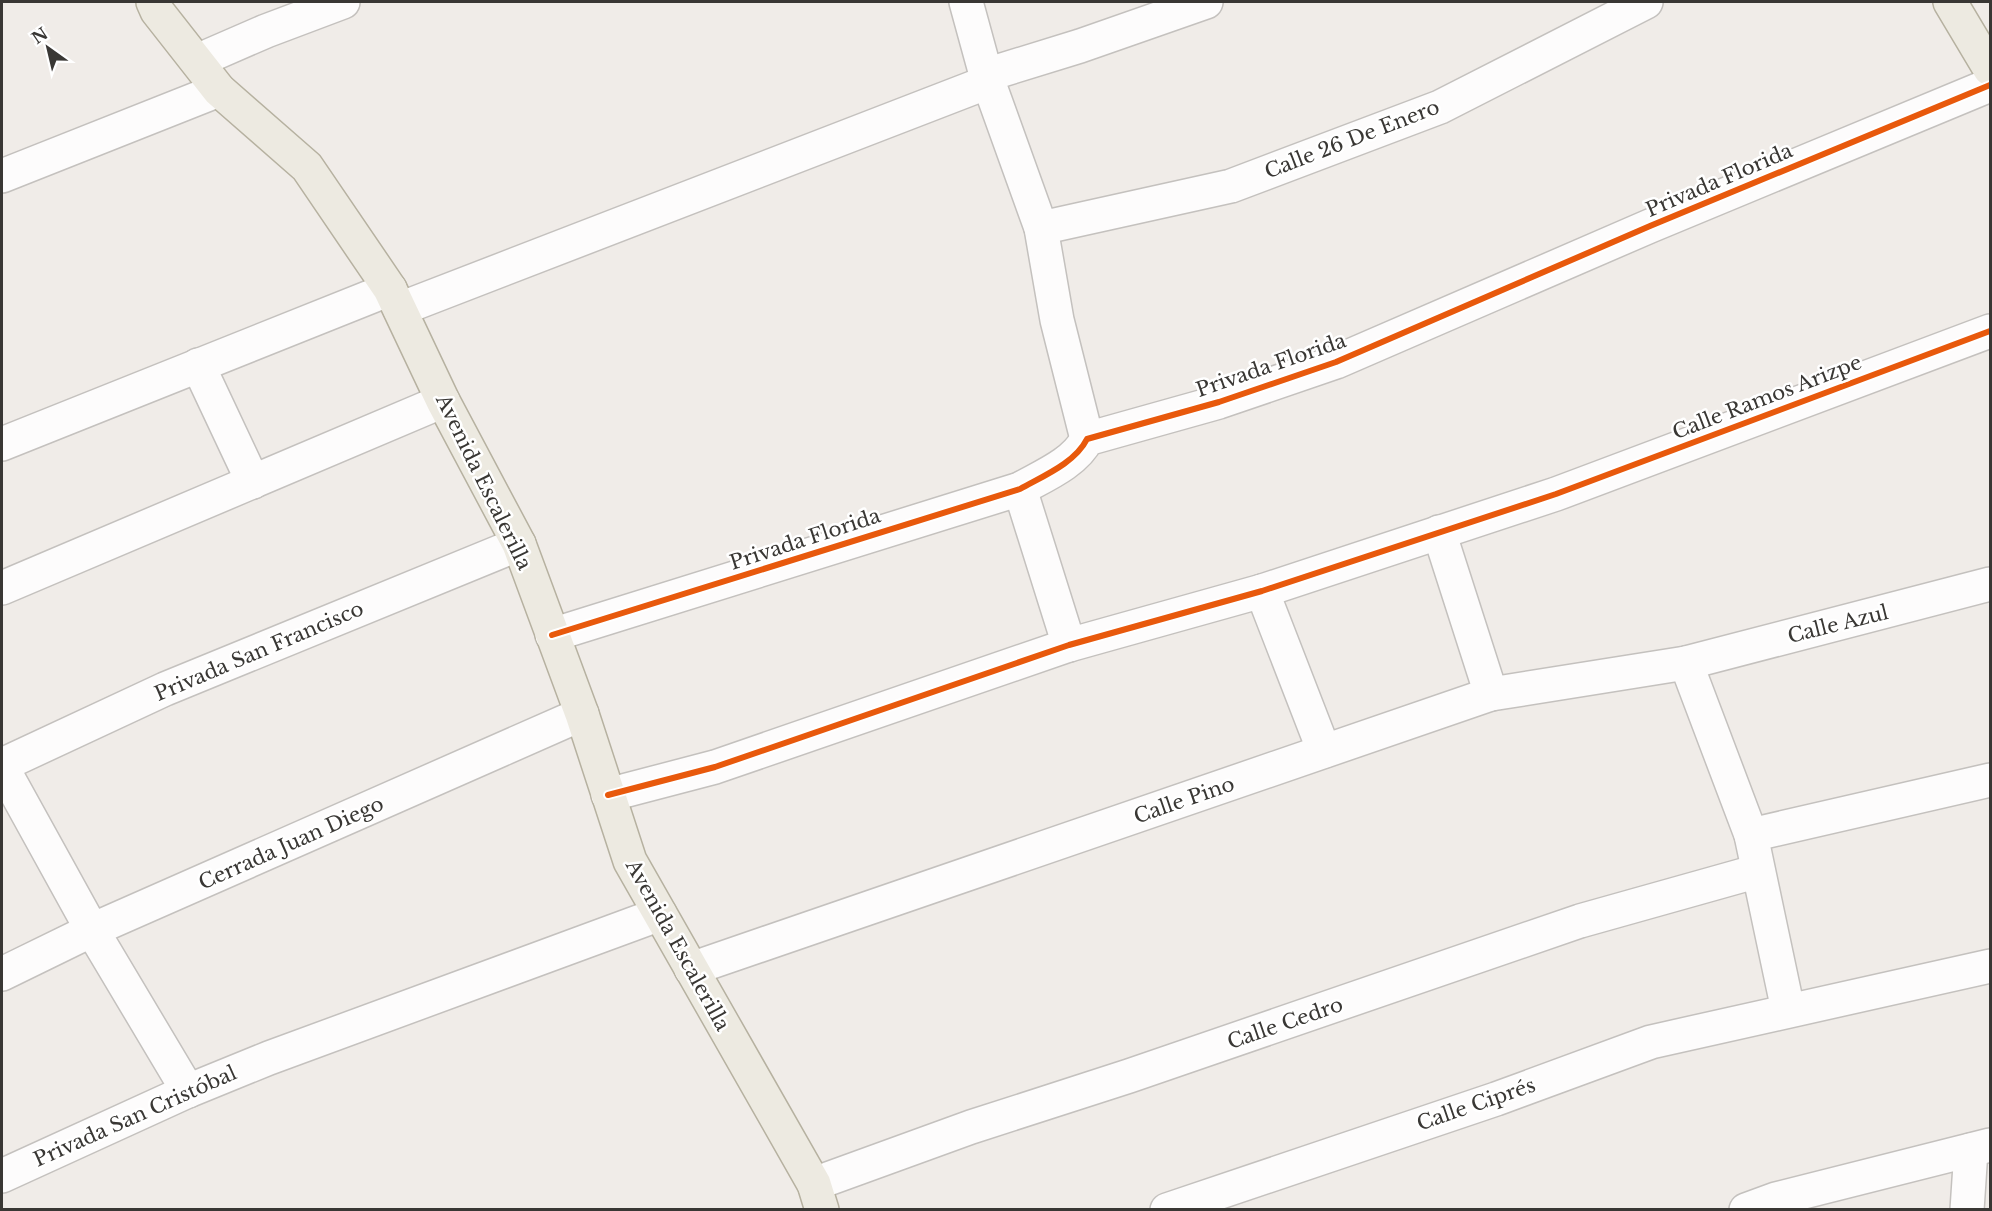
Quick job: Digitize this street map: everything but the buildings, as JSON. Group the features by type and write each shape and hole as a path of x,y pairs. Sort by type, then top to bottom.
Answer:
{"main road":[{"name":"Avenida Escalerilla","path":"153,2 157,11 219,90 307,167 395,299 443,401 519,544 582,714 630,861 818,1197"},
{"path":"1950,2 1990,69"}],"street":[{"path":"197,61 266,31 343,2"},
{"path":"966,2 987,78 1041,228 1057,320 1087,439"},
{"path":"2,444 198,366 395,299 987,78 1206,2"},
{"name":"Calle 26 De Enero","path":"1041,228 1231,186 1440,107 1646,2"},
{"name":"Privada Florida","path":"552,635 1020,489 1055,469 1081,450 1087,439 1219,402 1336,362 1661,222 1990,85"},
{"path":"2,177 219,90"},
{"name":"Calle Ramos Arizpe","path":"608,795 715,767 1069,645 1262,591 1556,494 1990,331"},
{"path":"198,366 253,482"},
{"path":"2,588 443,401"},
{"path":"1020,489 1069,645"},
{"path":"1439,532 1491,694"},
{"name":"Privada San Francisco","path":"2,766 165,689 519,544"},
{"name":"Calle Azul","path":"1686,663 1990,584"},
{"path":"1262,591 1324,751"},
{"path":"1686,663 1751,835 1788,1010 1990,966"},
{"name":"Calle Pino","path":"691,969 1491,694 1686,663"},
{"name":"Cerrada Juan Diego","path":"2,974 92,930 582,714"},
{"path":"2,766 92,930 188,1091"},
{"path":"1751,835 1990,780"},
{"name":"Calle Cedro","path":"818,1197 971,1127 1128,1076 1580,921 1758,871"},
{"name":"Privada San Cristóbal","path":"2,1176 188,1091 269,1058 660,914"},
{"name":"Calle Ciprés","path":"1167,1209 1496,1099 1651,1042 1788,1010"},
{"path":"1746,1209 1776,1199 1981,1147 1967,1209"}],"cycle path":[{"path":"552,635 1020,489 1067,462 1082,448 1087,439 1219,402 1336,362 1650,226 1990,85"},
{"path":"608,795 715,767 1069,645 1262,591 1556,494 1990,331"}]}
